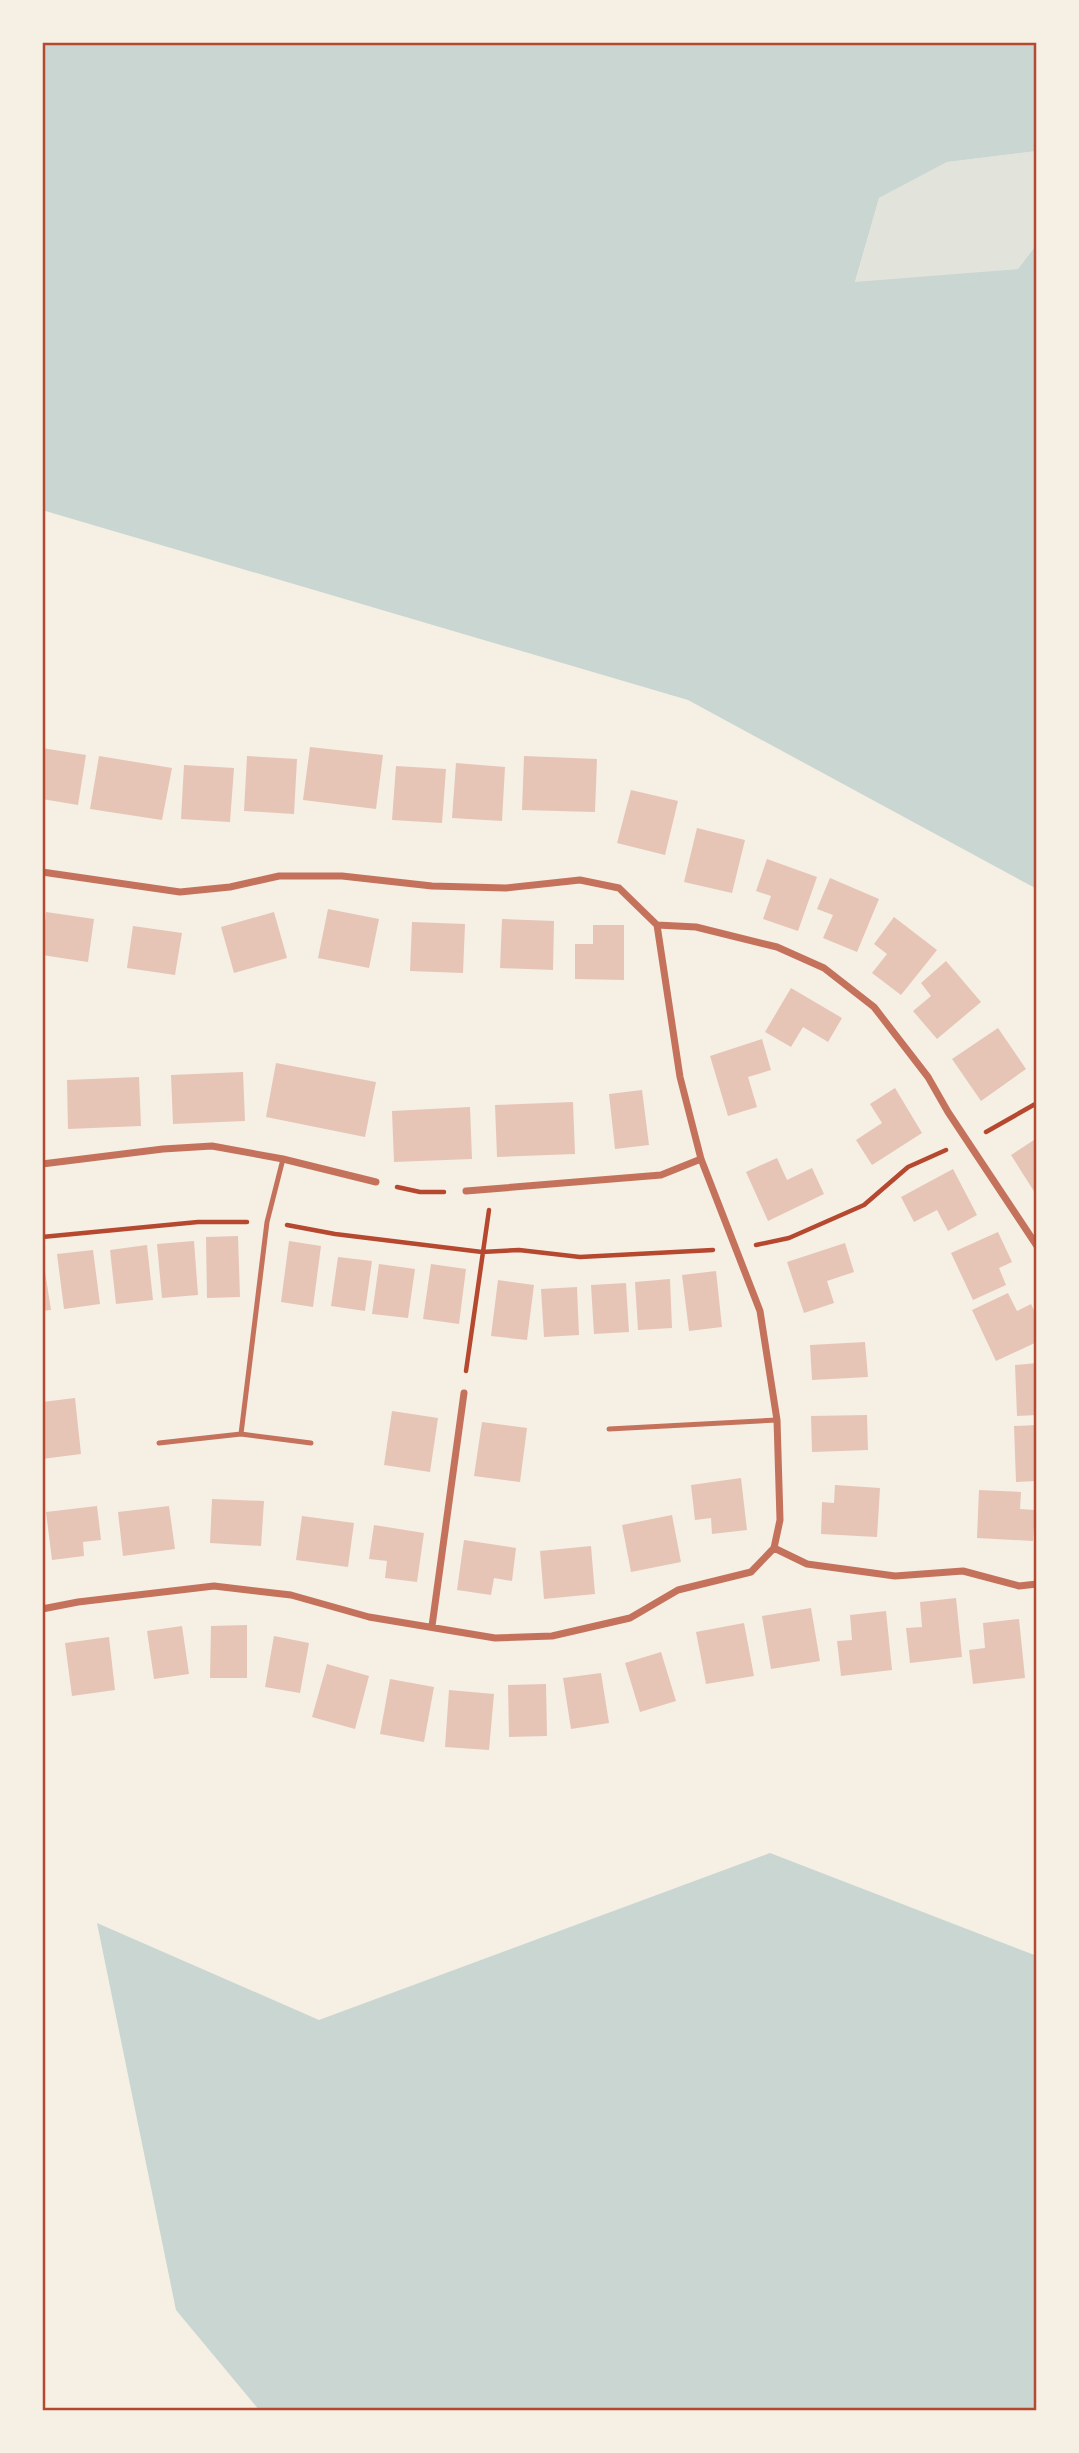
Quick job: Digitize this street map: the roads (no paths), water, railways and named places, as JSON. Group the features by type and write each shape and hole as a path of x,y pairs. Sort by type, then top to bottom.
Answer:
{"street":[{"path":"42,872 180,892 230,887 279,876 342,876 432,886 506,888 580,880 620,888 657,925 680,1077 701,1159 760,1311 778,1420 780,1520 774,1548 751,1572 678,1590 630,1618 552,1636 495,1638 369,1617 291,1595 214,1586 78,1602 42,1609"},
{"path":"657,925 696,927 777,947 824,968 874,1007 928,1077 1037,1246"},
{"path":"42,1164 163,1149 212,1146 283,1159 376,1182"},
{"path":"466,1191 662,1175 701,1159"},
{"path":"432,1626 464,1393"},
{"path":"774,1548 807,1564 895,1576 963,1571 1018,1586 1037,1584"}],"lane":[{"path":"241,1434 267,1222 283,1159"},
{"path":"609,1429 778,1420"},
{"path":"159,1443 241,1434 311,1443"}]}
